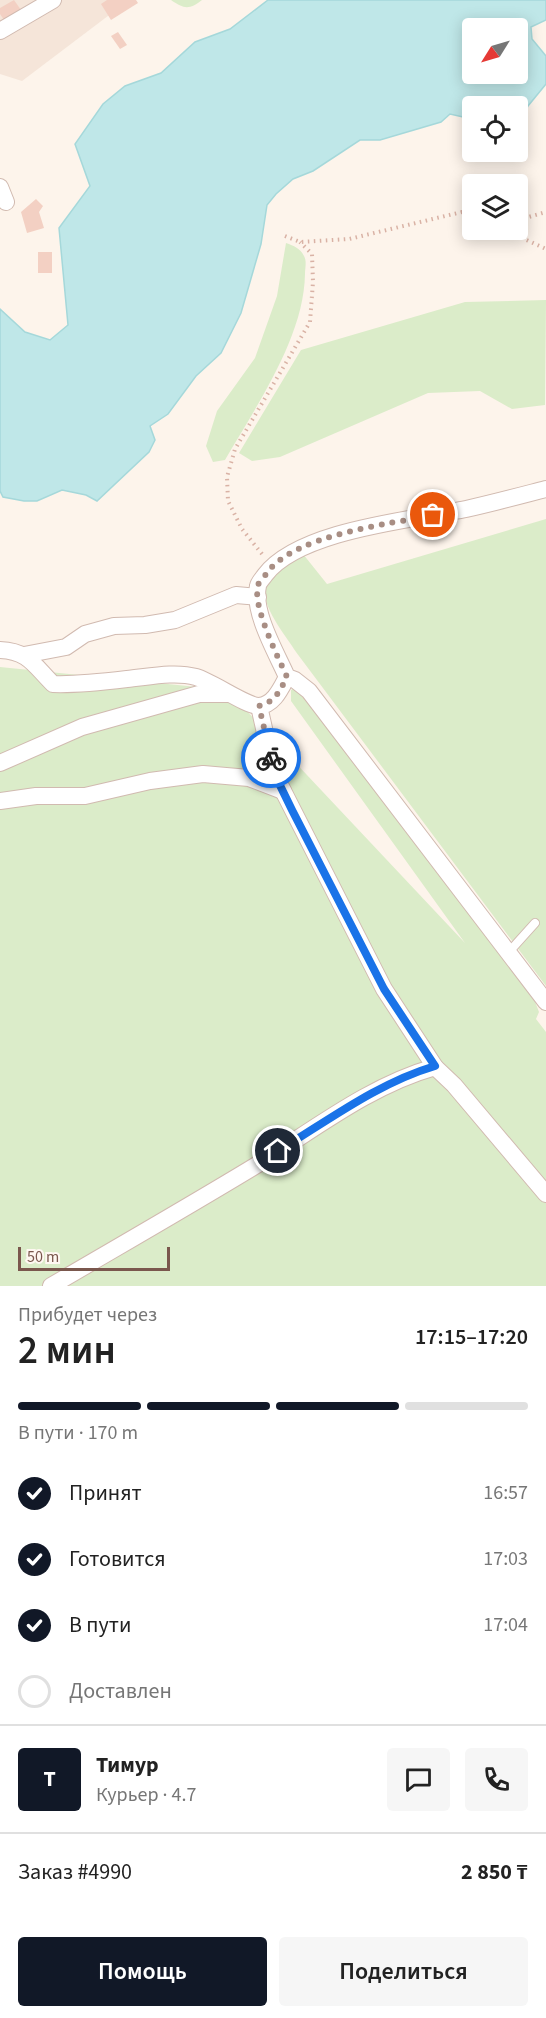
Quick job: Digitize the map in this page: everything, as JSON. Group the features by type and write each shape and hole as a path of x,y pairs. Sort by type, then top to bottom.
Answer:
{"street":[{"path":"0,31 53,0"},
{"path":"544,996 508,953 309,691 287,677 259,608 258,585 272,566 301,548 343,533 469,508 546,489"},
{"path":"24,655 66,647 85,634 114,627 175,620 236,595 258,597"},
{"path":"0,650 24,655 52,684 162,675 195,676 245,702 259,706 269,703 279,692 287,677"},
{"path":"0,763 82,728 170,701 199,694 232,694"},
{"path":"259,706 274,773 384,989 435,1066 454,1085 546,1194"},
{"path":"0,801 36,796 85,796 150,781 203,774 249,778 283,791"},
{"path":"51,1286 258,1164 379,1089 410,1074 435,1066"}],"lane":[{"path":"508,953 535,923"}],"path":[{"path":"300,242 349,239 462,212"},
{"path":"528,217 546,212"},
{"path":"272,566 242,529 228,501 227,477 235,449 310,322 313,282 312,254 300,242 285,236"},
{"path":"527,240 546,249"}],"shaded area":[{"path":"0,0 129,0 22,81 0,74"}],"green space":[{"path":"171,0 202,0 186,7"},
{"path":"286,243 299,249 305,260 303,298 296,322 276,371 225,460 213,462 206,446 217,411 255,358 277,296"},
{"path":"546,300 545,405 512,409 480,391 428,393 280,457 252,461 239,453 301,350 465,302"},
{"path":"546,519 546,986 296,652 269,610 265,592 266,584 272,575 303,554 327,584"},
{"path":"0,667 227,690 465,943 291,701 291,690 298,685 534,999 539,1012 536,1019 546,1032 546,1286 0,1286"}],"water":[{"path":"268,0 546,0 546,20 531,27 532,39 546,56 546,84 528,106 528,96 462,96 462,117 450,114 441,122 380,140 360,140 313,171 293,179 267,205 261,244 241,313 221,353 196,376 168,414 150,426 155,440 149,452 97,501 86,495 62,490 37,501 3,497 0,491 0,309 25,332 50,340 68,325 59,228 90,186 75,144 103,104 125,86 161,73 195,42 230,29"}],"building":[{"path":"14,0 21,10 4,20 0,14 0,8"},
{"path":"107,0 136,0 138,3 111,20 101,4"},
{"path":"118,32 127,45 120,49 111,36"},
{"path":"36,199 43,206 39,212 44,228 27,233 21,212"},
{"path":"38,252 52,252 52,273 38,273"}],"way so far":[{"path":"271,758 259,706 269,703 279,692 287,677 259,608 258,585 272,566 301,548 343,533 433,515"}],"route":[{"path":"271,758 274,773 292,810 384,989 435,1066 410,1074 379,1089 278,1151"}]}
